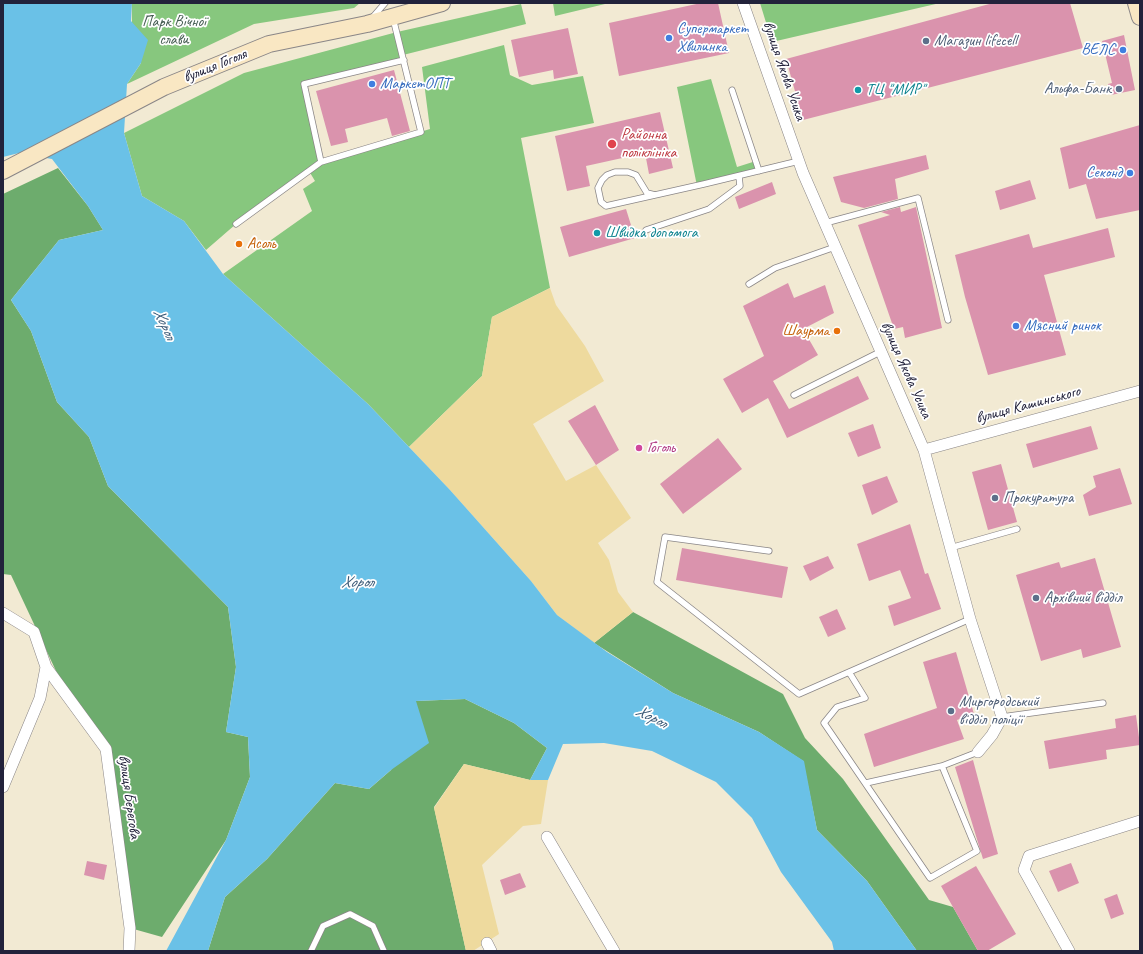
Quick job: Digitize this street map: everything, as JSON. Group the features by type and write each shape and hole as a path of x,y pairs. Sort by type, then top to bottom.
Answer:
{"street":[{"name":"вулиця Гоголя","path":"3,171 164,87 269,44 367,24 389,10 442,3"},
{"name":"вулиця Якова Усика","path":"743,3 798,161 924,450 970,619 1002,717"},
{"path":"1136,3 1140,17"},
{"name":"вулиця Кашинського","path":"924,450 1140,391"},
{"path":"3,613 34,632 46,667 40,698 3,787"},
{"name":"вулиця Берегова","path":"46,667 106,749 130,928 129,951"},
{"path":"978,752 992,735 1002,717"},
{"path":"1069,951 1024,870 1029,856 1140,821"},
{"path":"547,837 614,951"}],"lane":[{"path":"236,224 321,162 421,132 404,60 389,10"},
{"path":"321,162 304,84 404,60"},
{"path":"732,90 759,171"},
{"path":"655,196 647,193 636,175 628,172 615,172 607,175 602,180 598,188 601,202 606,206 655,196 798,161"},
{"path":"646,230 708,209 740,186 739,176"},
{"path":"825,223 918,198 948,320"},
{"path":"748,284 776,268 835,247"},
{"path":"794,396 880,352"},
{"path":"950,548 1017,529"},
{"path":"769,551 665,537 657,582 799,694 970,619"},
{"path":"850,672 865,698 837,707 824,723 930,878 978,852 942,766"},
{"path":"1002,717 1103,703"},
{"path":"866,783 942,766 978,752"},
{"path":"311,951 323,926 350,914 373,926 384,951"}],"green space":[{"name":"Парк Вічної слави","path":"132,3 360,3 354,8 254,24 127,84 141,63 132,23"},
{"path":"553,3 605,3 605,4 555,16"},
{"path":"760,3 940,3 772,42"},
{"path":"521,4 526,24 403,55 404,60 304,84 321,162 430,129 422,67 504,45 510,75 532,85 583,76 594,123 521,138 550,288 492,317 482,376 409,447 368,404 223,274 312,211 303,189 315,181 309,171 236,224 206,250 184,221 142,196 124,133 244,73 397,32"},
{"path":"711,79 737,167 756,161 759,171 697,186 677,87"},
{"path":"58,168 88,206 103,230 59,240 11,300 31,331 57,402 89,437 108,486 228,607 236,667 226,732 248,737 250,777 226,840 162,937 130,928 106,749 56,671 11,575 3,574 3,194"},
{"path":"633,612 783,694 805,738 843,779 929,900 953,907 978,951 917,951 867,881 817,830 803,761 759,732 673,693 594,643"},
{"path":"465,699 514,723 547,748 530,780 464,764 434,807 466,951 208,951 225,897 267,859 335,783 369,789 391,770 415,701"}],"sand":[{"path":"550,288 556,305 585,346 604,381 533,424 566,481 596,465 631,518 598,543 609,560 618,592 633,612 594,643 557,615 531,581 450,490 409,447 482,376 492,317"},
{"path":"464,764 530,780 548,780 541,824 523,826 482,865 499,934 473,951 466,951 434,808"}],"water":[{"name":"Хорол","path":"3,3 132,3 131,21 148,40 141,63 127,84 124,133 142,196 184,221 223,274 368,404 450,490 531,581 557,615 607,652 673,693 759,732 804,761 817,830 867,881 917,951 834,951 832,942 781,872 752,818 716,782 652,751 604,743 563,744 548,780 530,780 547,748 514,723 465,699 416,701 429,743 391,770 369,789 335,783 267,859 225,897 208,951 166,951 226,840 250,777 248,737 226,732 236,667 228,607 108,486 89,437 57,402 31,331 11,300 59,240 103,230 88,206 52,159 19,153 3,157"}],"building":[{"name":"Супермаркет Хвилинка","path":"701,3 718,3 729,53 619,76 609,23"},
{"name":"ТЦ \"МИР\"","path":"993,3 1070,3 1083,48 803,120 786,59"},
{"path":"568,28 578,74 554,79 553,70 519,77 511,40"},
{"path":"1124,35 1135,90 1111,95 1108,84 1112,83 1102,41"},
{"path":"394,70 410,131 392,136 387,118 345,129 348,142 331,146 316,91"},
{"name":"Районна поліклініка","path":"660,112 673,168 649,174 645,153 586,166 590,186 567,191 555,136"},
{"path":"1140,125 1140,210 1096,219 1086,184 1069,189 1060,148"},
{"path":"926,155 929,169 895,179 898,199 864,208 841,202 833,177"},
{"path":"1030,180 1036,199 1000,210 995,191"},
{"path":"772,182 776,194 739,209 735,197"},
{"path":"900,207 901,212 916,207 942,328 905,338 903,327 894,329 858,225 890,215 881,212"},
{"name":"Швидка допомога","path":"626,209 635,238 569,257 560,227"},
{"path":"1108,228 1115,257 1044,275 1066,355 988,375 965,297 955,255 1029,234 1033,248"},
{"path":"788,283 794,298 825,285 834,313 803,329 818,355 773,381 789,409 858,376 869,399 787,438 768,398 742,413 723,379 764,356 743,306"},
{"path":"595,405 619,450 596,465 568,421"},
{"path":"873,424 881,448 858,457 848,433"},
{"path":"1091,426 1098,449 1033,468 1026,444"},
{"path":"718,438 742,469 683,514 660,484"},
{"path":"1001,464 1017,522 988,530 972,472"},
{"path":"1120,468 1132,504 1089,516 1083,495 1096,487 1093,476"},
{"path":"887,476 898,502 872,515 862,485"},
{"path":"910,524 925,574 928,573 941,609 894,626 888,606 911,598 900,570 869,581 857,544"},
{"path":"682,548 788,567 782,598 676,580"},
{"path":"828,556 834,568 810,581 803,566"},
{"path":"1095,558 1121,647 1083,658 1081,649 1041,661 1016,575 1059,562 1061,568"},
{"path":"837,609 846,629 828,637 819,617"},
{"name":"Миргородський відділ поліції","path":"956,652 974,714 957,720 964,739 874,767 864,734 937,708 923,662"},
{"path":"1136,715 1140,745 1106,750 1107,759 1049,769 1044,741 1116,728 1115,719"},
{"path":"973,760 998,854 983,859 955,767"},
{"path":"87,861 107,865 104,880 84,875"},
{"path":"1071,863 1079,883 1058,892 1049,871"},
{"path":"976,866 1016,934 987,951 978,951 941,886"},
{"path":"520,873 526,887 505,895 500,880"},
{"path":"1117,894 1124,914 1111,919 1104,899"}],"place":[{"name":"Супермаркет Хвилинка","path":"669,38"},
{"name":"Магазин lifecell","path":"926,41"},
{"name":"ВЕЛС","path":"1123,50"},
{"name":"МаркетОПТ","path":"372,84"},
{"name":"Альфа-Банк","path":"1119,89"},
{"name":"ТЦ \"МИР\"","path":"858,90"},
{"name":"Районна поліклініка","path":"612,144"},
{"name":"Секонд","path":"1130,173"},
{"name":"Швидка допомога","path":"597,233"},
{"name":"Асоль","path":"239,244"},
{"name":"Мясний ринок","path":"1016,326"},
{"name":"Шаурма","path":"837,331"},
{"name":"Гоголь","path":"639,448"},
{"name":"Прокуратура","path":"995,498"},
{"name":"Архівний відділ","path":"1036,598"},
{"name":"Миргородський відділ поліції","path":"951,711"}]}
